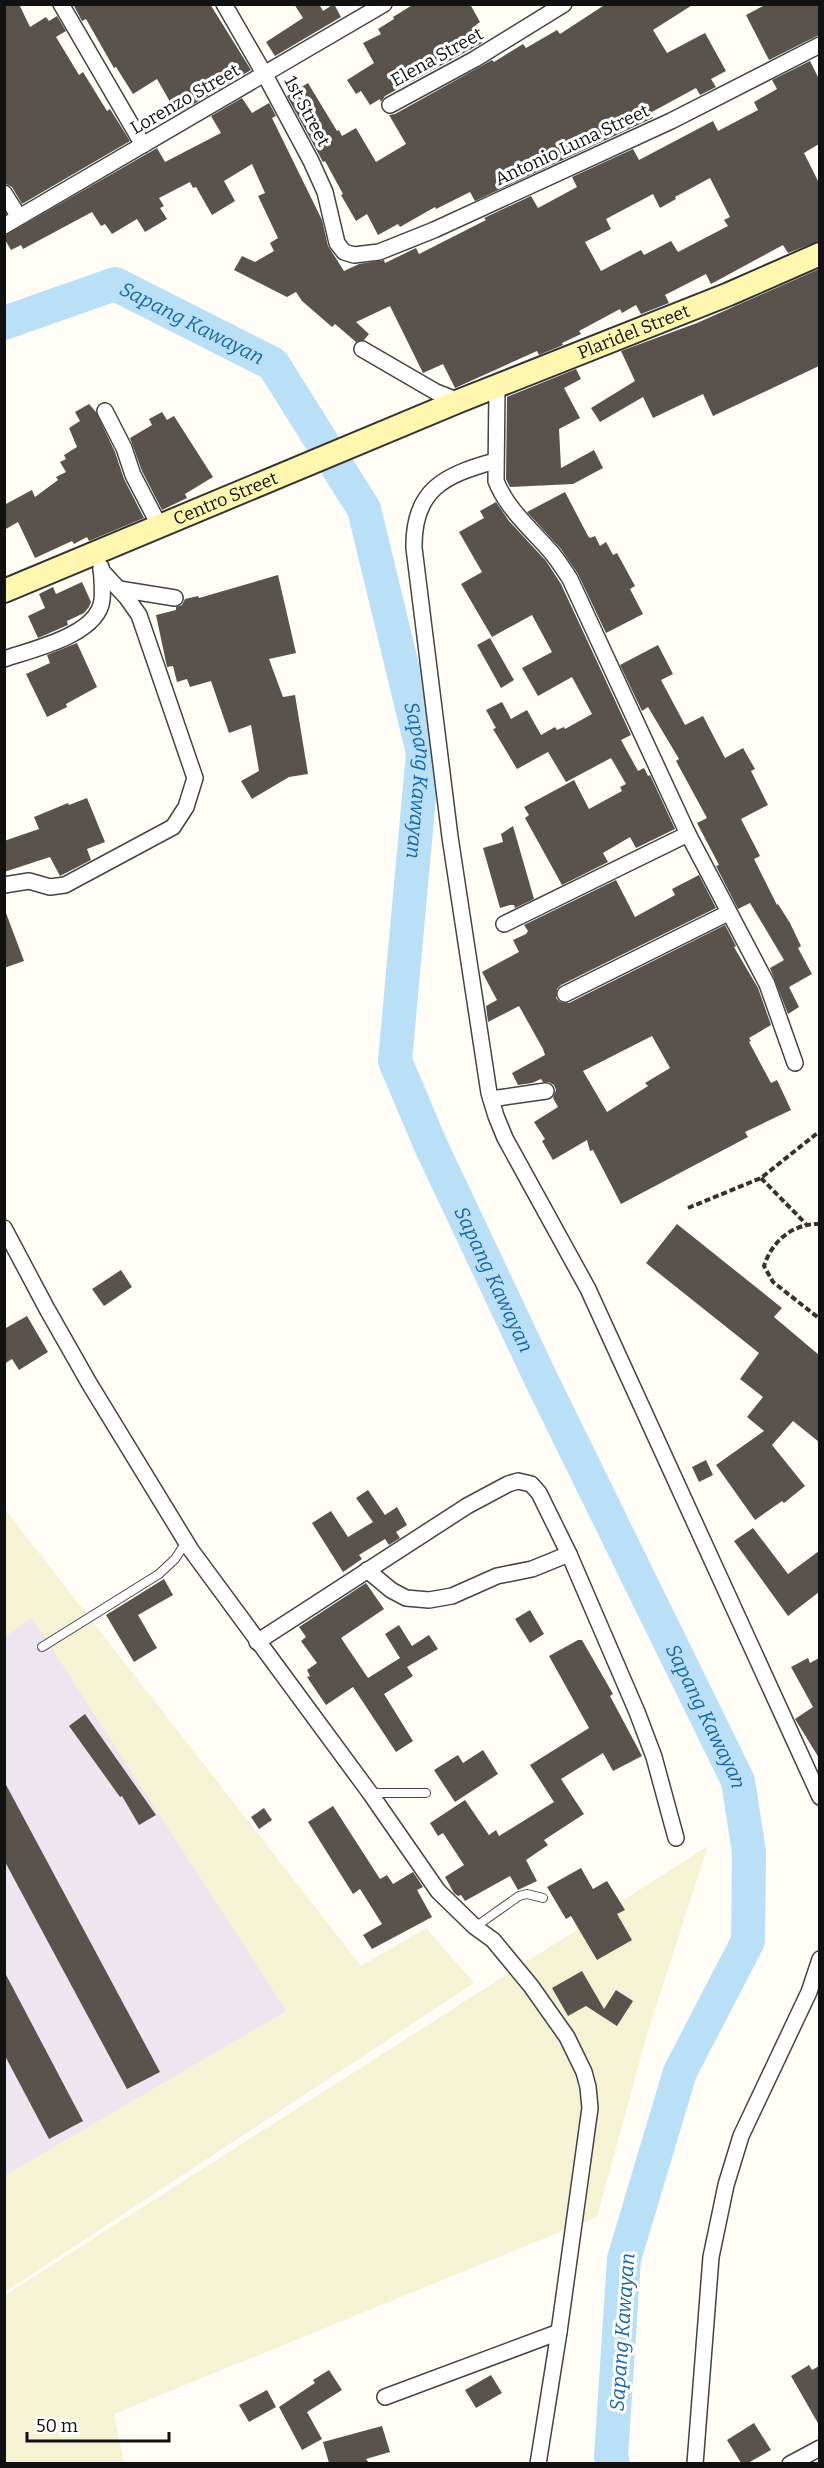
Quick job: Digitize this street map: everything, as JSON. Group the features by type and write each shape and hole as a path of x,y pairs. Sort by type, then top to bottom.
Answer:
{"street":[{"path":"61,4 143,145"},
{"name":"1st Street","path":"224,4 311,161 325,192 338,243"},
{"name":"Lorenzo Street","path":"4,226 384,4"},
{"name":"Elena Street","path":"390,105 475,59 564,4"},
{"name":"Antonio Luna Street","path":"338,243 344,252 354,255 379,252 434,230 671,121 819,45"},
{"path":"4,193 19,217"},
{"name":"Plaridel Street","path":"453,404 729,294 819,254"},
{"path":"362,349 453,404"},
{"path":"497,387 495,462 496,481 500,492 512,510 552,554 570,579 688,834 767,984 795,1063"},
{"name":"Centro Street","path":"4,591 100,561 159,527 453,404"},
{"path":"105,411 159,527"},
{"path":"495,462 450,476 430,494 416,514 413,528 450,837 490,1099 505,1138 588,1289 819,1797"},
{"path":"4,885 29,880 50,887 65,885 173,827 186,807 195,778 139,615 100,561"},
{"path":"4,659 80,631 93,620 102,602 100,561"},
{"path":"119,589 175,598"},
{"path":"504,924 688,834"},
{"path":"565,994 728,913"},
{"path":"490,1099 546,1090"},
{"path":"4,1228 46,1310 186,1542 438,1891 475,1927 493,1940 537,1995 567,2037 584,2072 590,2109 538,2463"},
{"path":"257,1642 466,1506 518,1481 531,1484 539,1493 569,1554 638,1712 654,1757 676,1838"},
{"path":"367,1570 391,1590 406,1598 429,1600 452,1596 497,1576 532,1569 569,1554"},
{"path":"695,2463 711,2257 726,2184 741,2136 809,1992 819,1959"},
{"path":"385,2397 559,2332"},
{"path":"790,2463 819,2448"}],"lane":[{"path":"42,1647 159,1575 168,1568 186,1542"},
{"path":"369,1793 426,1793"},
{"path":"475,1927 519,1896 527,1894 543,1898"}],"path":[{"path":"688,1208 761,1178 819,1131"},
{"path":"761,1178 806,1224"},
{"path":"819,1224 806,1224 789,1231 778,1242 764,1266 773,1282 819,1319"}],"shaded area":[{"path":"4,1508 361,1966 426,1928 474,1983 5,2292 5,2176 287,2011 32,1618 5,1636"},
{"path":"32,1617 287,2011 5,2176 5,1636"},
{"path":"708,1846 648,2031 597,2217 114,2414 124,2463 5,2464 5,2295"}],"building":[{"path":"4,4 19,4 30,27 46,17 49,21 57,16 66,31 56,37 79,75 83,72 107,111 110,109 130,141 22,204 12,187 4,183"},
{"path":"77,4 210,4 251,70 177,114 157,79 133,94 116,67 114,68 86,19 82,21 74,6"},
{"path":"294,4 319,4 323,11 334,4 341,17 275,56 266,42 303,18"},
{"path":"414,4 470,4 480,22 476,25 480,31 476,33 482,43 385,96 381,102 380,99 370,105 361,91 356,94 347,80 374,63 363,43 381,34 378,29"},
{"path":"606,4 694,4 653,30 667,53 705,33 726,71 711,79 716,87 700,95 696,88 650,113 653,118 475,201 470,192 436,209 435,207 400,227 398,224 378,235 367,214 356,221 325,161 323,162 287,96 308,83 337,131 339,130 342,136 356,128 376,162 406,144 389,115 395,114 492,60 494,62 523,44 526,48 557,30 560,34"},
{"path":"767,4 819,4 819,35 769,60 746,15"},
{"path":"810,61 819,79 819,144 804,153 819,183 819,241 788,253 783,245 711,284 706,274 665,295 669,303 641,314 636,305 622,313 620,309 579,331 581,334 562,343 563,345 539,355 537,351 455,388 443,364 423,373 390,306 356,322 369,334 364,340 356,342 335,324 332,327 302,301 296,292 287,297 234,270 242,256 255,262 274,251 270,243 278,238 258,196 265,193 252,164 224,181 235,201 212,215 196,187 193,188 190,182 159,198 164,206 160,208 167,219 145,232 137,219 112,234 105,224 101,226 92,212 23,249 21,245 11,250 4,238 157,148 165,162 221,133 211,116 242,98 252,113 269,103 276,116 272,118 322,220 328,246 344,271 359,264 384,260 385,263 416,248 419,254 486,220 484,218 531,196 538,208 577,187 572,177 633,149 639,160 713,121 718,131 758,110 754,102 777,89 772,80","holes":["710,178 730,217 724,220 728,226 678,252 671,241 644,255 641,250 601,271 585,242 611,229 606,219 653,194 660,208"]},
{"path":"819,269 819,366 713,416 703,394 653,418 643,397 600,422 591,408 635,381 621,351 697,323"},
{"path":"576,369 581,379 564,388 580,418 559,429 561,468 594,450 603,468 573,484 510,487 506,479 507,397"},
{"path":"89,404 96,412 115,452 124,479 144,518 89,541 87,537 74,544 72,541 35,558 18,522 4,530 4,505 32,490 35,497 58,480 56,477 66,472 60,462 66,459 64,455 77,447 69,428 80,421 75,412"},
{"path":"162,412 167,420 174,416 213,477 185,494 187,498 162,510 142,471 130,438 152,425 149,419"},
{"path":"565,492 588,536 590,538 595,536 600,546 606,542 613,555 617,553 635,586 630,589 643,614 606,633 578,574 561,549 527,512"},
{"path":"496,502 509,521 546,561 561,584 631,735 621,740 638,771 644,768 648,776 650,775 675,829 636,848 630,837 603,853 608,862 562,885 525,818 529,815 524,807 574,780 589,809 622,791 620,787 626,784 611,758 566,782 548,752 517,769 493,729 496,728 486,710 502,702 511,719 527,710 541,735 555,727 557,730 564,727 565,729 592,714 572,677 538,696 522,668 552,652 532,615 492,637 461,584 482,572 459,532 484,518 480,511"},
{"path":"278,575 296,653 269,659 283,697 295,695 308,774 289,777 252,799 241,781 259,771 251,725 229,733 211,681 190,687 187,679 177,682 173,666 167,667 156,615 176,610 176,607 182,605 185,599 198,596 199,598"},
{"path":"82,582 91,602 89,607 84,613 67,621 68,625 38,638 28,616 45,608 39,594 53,587 56,594"},
{"path":"490,638 514,680 501,688 477,645"},
{"path":"77,643 97,687 47,717 26,674 50,663 47,655"},
{"path":"658,645 673,674 661,680 685,725 703,716 725,758 743,748 755,769 751,771 768,805 741,819 760,856 754,859 777,905 790,923 801,946 798,948 812,974 789,987 799,1007 788,1014 770,968 784,960 750,903 738,909 697,823 707,818 676,761 679,759 648,707 642,711 620,665"},
{"path":"87,798 105,842 87,849 91,860 60,876 50,857 4,872 4,841 39,829 34,817"},
{"path":"513,826 534,899 515,908 514,905 510,905 500,908 483,848 503,842 501,834"},
{"path":"699,875 716,908 561,985 557,989 556,998 560,1002 569,1003 725,925 736,946 734,947 758,988 771,1025 749,1038 751,1041 749,1042 771,1083 777,1080 791,1110 745,1132 748,1137 621,1204 593,1150 590,1151 587,1140 553,1160 542,1141 545,1139 534,1122 558,1107 553,1098 556,1090 554,1085 543,1082 541,1079 518,1085 512,1073 545,1055 543,1049 519,1006 488,1022 486,1006 497,1000 482,972 519,952 513,940 526,934 528,931 524,925 616,880 635,917 675,895 672,889","holes":["652,1036 670,1068 645,1083 648,1086 607,1112 583,1071"]},
{"path":"6,913 24,961 4,968 4,914"},
{"path":"677,1224 782,1308 774,1317 819,1355 819,1442 793,1421 772,1445 805,1486 784,1503 782,1501 755,1520 716,1465 764,1431 747,1417 763,1397 740,1379 759,1353 646,1263"},
{"path":"121,1270 132,1287 104,1306 92,1289"},
{"path":"27,1316 48,1352 19,1370 12,1359 4,1364 4,1329"},
{"path":"706,1460 713,1475 699,1482 692,1467"},
{"path":"368,1490 385,1515 397,1507 407,1525 396,1532 400,1538 389,1545 385,1539 359,1555 362,1559 343,1572 312,1523 331,1511 348,1537 373,1522 356,1498"},
{"path":"753,1528 788,1574 819,1551 819,1592 788,1616 734,1541"},
{"path":"164,1579 173,1595 138,1615 157,1648 134,1662 106,1615"},
{"path":"366,1583 384,1609 341,1638 368,1678 400,1658 385,1634 399,1625 412,1646 429,1635 438,1649 407,1667 413,1676 384,1694 413,1741 396,1752 353,1687 326,1705 307,1677 310,1676 307,1670 317,1663 301,1641 306,1637 299,1627"},
{"path":"530,1610 544,1634 530,1643 515,1619"},
{"path":"582,1640 613,1694 610,1696 642,1756 613,1771 603,1753 561,1779 584,1814 544,1840 548,1845 526,1860 537,1881 518,1890 510,1876 465,1901 461,1895 454,1893 445,1877 464,1865 443,1833 438,1836 430,1823 465,1800 489,1835 496,1830 499,1836 554,1802 530,1765 589,1728 549,1656"},
{"path":"808,1658 810,1663 819,1658 819,1758 795,1719 813,1707 791,1667"},
{"path":"85,1714 156,1815 139,1825 122,1796 120,1797 69,1726"},
{"path":"483,1750 498,1774 455,1802 434,1770 458,1755 463,1763"},
{"path":"4,1781 160,2072 127,2089 4,1860"},
{"path":"333,1806 380,1879 387,1875 393,1884 413,1872 423,1887 417,1890 432,1917 372,1949 363,1935 382,1924 360,1889 353,1894 308,1822"},
{"path":"264,1808 272,1820 259,1829 251,1817"},
{"path":"581,1868 593,1889 607,1881 625,1910 617,1914 632,1940 597,1960 571,1916 566,1919 547,1887"},
{"path":"4,1971 83,2121 49,2139 4,2054"},
{"path":"582,1971 604,2009 616,1990 633,2001 617,2026 586,2006 568,2016 552,1988"},
{"path":"809,2365 812,2370 819,2366 819,2425 791,2376"},
{"path":"329,2370 342,2390 307,2412 322,2439 302,2450 279,2407 315,2383 313,2380"},
{"path":"491,2375 502,2393 476,2408 465,2390"},
{"path":"267,2390 276,2407 249,2422 239,2405"},
{"path":"754,2423 771,2450 748,2463 741,2463 727,2440"},
{"path":"382,2426 390,2452 366,2459 369,2463 329,2463 323,2442"}],"waterway":[{"name":"Sapang Kawayan","path":"4,323 115,284 273,364 364,509 423,753 395,1061 431,1146 541,1379 738,1781 749,1852 748,1941 680,2072 624,2259 611,2457 613,2464"}]}
